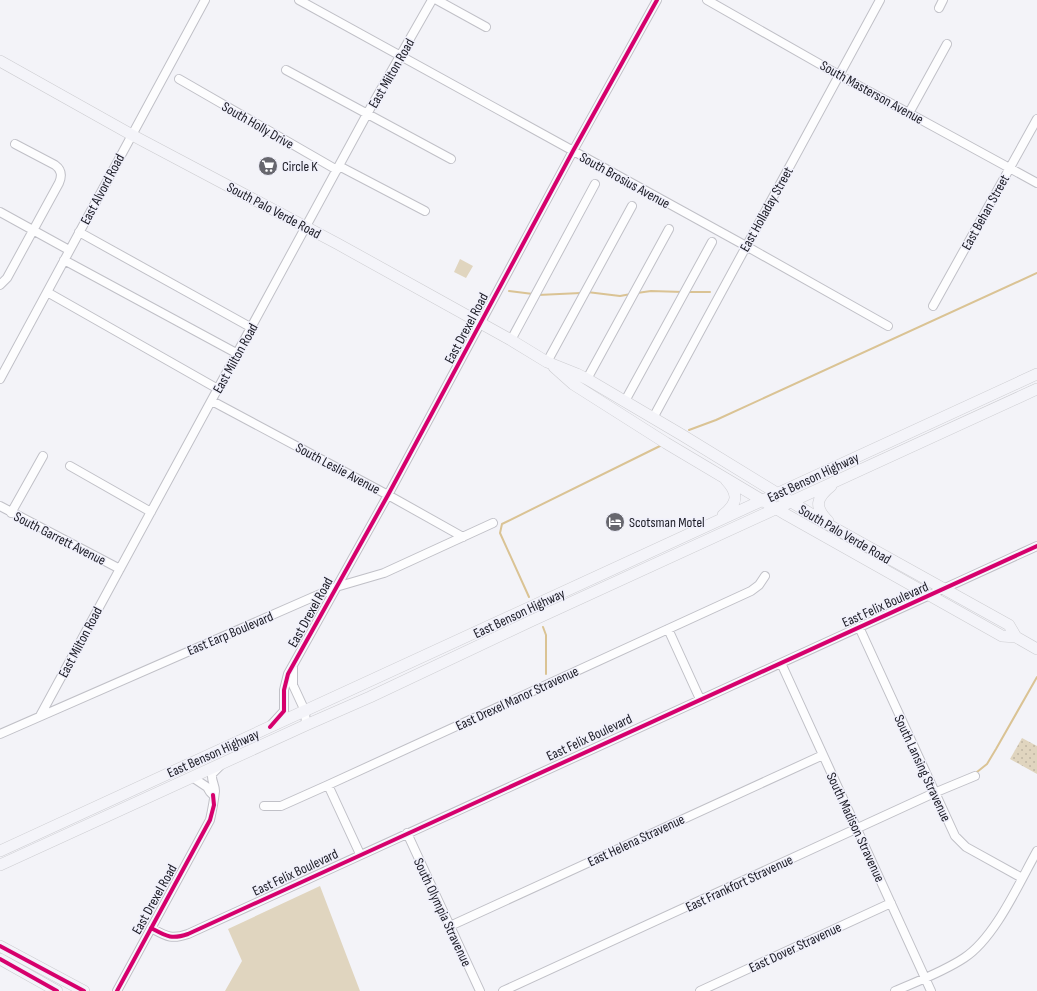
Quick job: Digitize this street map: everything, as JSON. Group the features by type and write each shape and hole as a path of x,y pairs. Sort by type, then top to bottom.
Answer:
{"main road":[{"name":"South Palo Verde Road","path":"0,61 132,135 306,227 511,340 547,362 573,384 763,500 929,596 1002,636 1016,637 1037,649"},
{"name":"South Palo Verde Road","path":"547,362 587,379 837,530 942,590 1009,626 1016,637"},
{"name":"East Benson Highway","path":"0,851 1037,374"},
{"name":"East Benson Highway","path":"0,865 370,697 531,621 1037,389"},
{"path":"1000,391 1007,402"},
{"path":"708,526 731,509 734,503 735,496 732,487 723,476"},
{"path":"837,481 825,491 820,497 818,503 820,513 837,530"},
{"path":"75,816 66,823 67,830 76,830"},
{"path":"0,938 50,972"},
{"path":"0,946 84,991"},
{"path":"0,959 57,991"}],"street":[{"name":"East Alvord Road","path":"0,379 205,0"},
{"name":"South Brosius Avenue","path":"299,0 401,55 888,326"},
{"name":"East Milton Road","path":"40,716 367,114 432,0"},
{"path":"437,0 486,27"},
{"name":"East Drexel Road","path":"270,727 284,711 285,683 293,666 388,495 573,151 657,0"},
{"name":"South Masterson Avenue","path":"708,0 839,75 1037,183"},
{"name":"East Holladay Street","path":"653,418 880,0"},
{"path":"939,8 944,0"},
{"path":"909,113 947,44"},
{"path":"286,70 451,159"},
{"name":"South Holly Drive","path":"178,79 338,168 425,210"},
{"name":"East Behan Street","path":"933,306 1037,119"},
{"path":"1,287 34,231 59,183 64,170 15,144"},
{"path":"511,340 595,184"},
{"path":"547,362 632,206"},
{"path":"0,212 69,250"},
{"path":"587,379 669,229"},
{"path":"79,232 252,328"},
{"path":"625,401 712,242"},
{"path":"64,260 238,354"},
{"path":"47,292 218,389"},
{"name":"South Leslie Avenue","path":"212,401 463,537"},
{"path":"12,513 43,456"},
{"path":"70,466 151,512"},
{"name":"South Garrett Avenue","path":"0,506 120,569"},
{"name":"East Earp Boulevard","path":"0,734 336,587 384,572 493,523"},
{"name":"East Felix Boulevard","path":"151,928 169,937 181,936 1037,546"},
{"name":"East Drexel Manor Stravenue","path":"264,806 281,806 751,591 759,585 765,576"},
{"name":"South Lansing Stravenue","path":"859,627 955,836 966,847 1022,878"},
{"path":"668,629 700,699"},
{"name":"South Madison Stravenue","path":"781,663 931,991"},
{"path":"293,666 293,685 305,711 306,725"},
{"name":"East Helena Stravenue","path":"450,926 822,755"},
{"name":"East Drexel Road","path":"117,991 210,820 214,805 213,795 215,791 212,774 222,763"},
{"name":"East Frankfort Stravenue","path":"503,991 934,793 975,776"},
{"path":"192,777 207,787 213,795"},
{"path":"328,785 360,854"},
{"name":"South Olympia Stravenue","path":"407,833 480,991"},
{"path":"895,991 957,963 977,948 987,937 998,920 1037,850"},
{"name":"East Dover Stravenue","path":"700,991 891,903"}],"shaded area":[{"path":"460,259 473,266 466,278 454,272"},
{"path":"1022,738 1037,746 1037,774 1010,759"},
{"path":"320,886 360,991 225,991 242,961 228,929"}],"waterway":[{"path":"689,430 716,420 1037,273"},
{"path":"509,291 533,294"},
{"path":"637,293 651,291 683,292"},
{"path":"587,292 620,296 631,294"},
{"path":"687,292 710,292"},
{"path":"538,295 581,293"},
{"path":"529,597 500,533 502,524 662,445"},
{"path":"543,627 546,635 546,674"},
{"path":"977,772 987,764 1037,677"}],"cycle path":[{"path":"270,727 284,711 284,690 288,674 388,495 573,151 657,0"},
{"path":"151,928 173,937 188,934 1037,546"},
{"path":"117,991 210,820 214,805 213,795"},
{"path":"0,946 84,991"},
{"path":"0,959 57,991"}],"place":[{"name":"Circle K","path":"268,166"},
{"name":"Scotsman Motel","path":"615,522"}]}
